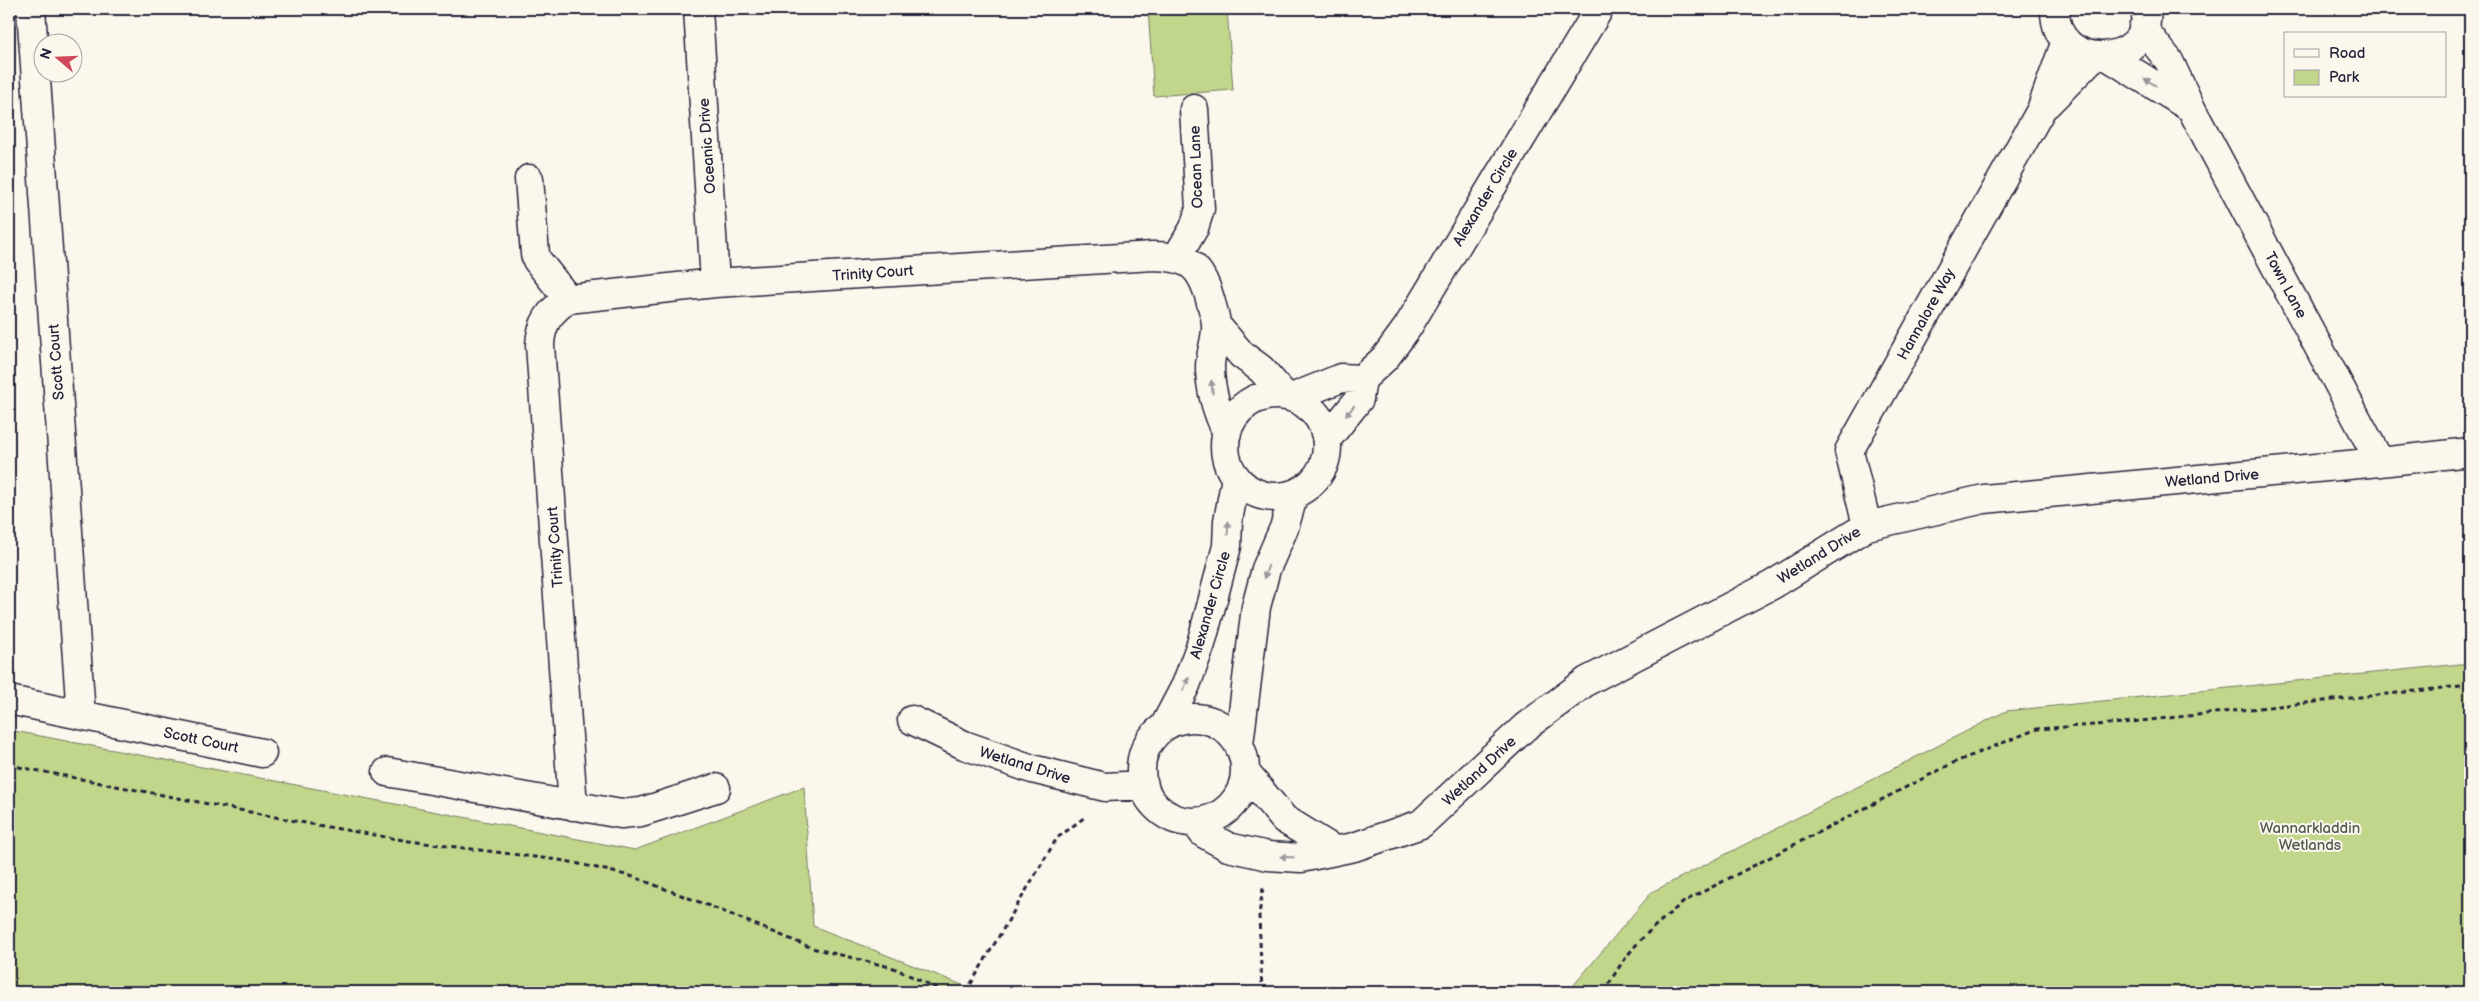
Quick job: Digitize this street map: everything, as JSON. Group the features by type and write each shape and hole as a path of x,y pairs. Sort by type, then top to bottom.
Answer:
{"street":[{"name":"Scott Court","path":"30,9 81,714"},
{"name":"Oceanic Drive","path":"698,9 715,283"},
{"name":"Alexander Circle","path":"1362,379 1386,358 1407,328 1599,9"},
{"path":"2055,9 2058,29 2066,41 2078,52 2101,57 2192,108"},
{"name":"Hannalore Way","path":"2041,110 2101,57 2130,46 2145,18"},
{"name":"Town Lane","path":"2145,18 2380,462"},
{"name":"Hannalore Way","path":"1867,526 1849,450 2041,110 2066,41"},
{"name":"Ocean Lane","path":"1177,257 1194,228 1200,209 1194,109"},
{"path":"530,179 535,254 568,299"},
{"name":"Trinity Court","path":"573,806 540,345 544,322 553,310 568,299 715,283 1153,256 1177,257"},
{"path":"1177,257 1190,263 1200,272 1206,285 1216,325 1210,367 1214,406 1227,433"},
{"path":"1216,325 1242,354 1289,396 1306,404 1317,414 1324,426 1327,439 1326,456 1320,472 1309,485 1294,494 1269,496 1245,486 1236,477 1226,456 1227,433 1232,419 1242,408 1254,399 1269,395 1289,396 1341,378 1362,379 1359,399 1327,439"},
{"name":"Wetland Drive","path":"1194,822 1203,833 1213,840 1247,852 1301,858 1354,847 1421,824 1525,727 1587,681 1772,585 1867,526 1984,499 2470,452"},
{"name":"Alexander Circle","path":"1164,727 1186,685 1204,636 1227,546 1228,521 1236,477"},
{"path":"1238,744 1256,608 1266,570 1284,528 1294,494"},
{"name":"Scott Court","path":"9,700 262,753"},
{"path":"1196,718 1213,722 1228,731 1238,744 1244,758 1245,772 1242,788 1229,807 1210,820 1194,822 1178,820 1162,812 1151,800 1144,785 1141,769 1144,753 1152,738 1164,727 1179,720 1196,718"},
{"name":"Wetland Drive","path":"912,720 964,745 1032,769 1105,787 1144,785"},
{"path":"387,772 621,814 632,813 716,788"},
{"path":"1245,772 1268,803 1287,822 1334,850"}],"path":[{"path":"1604,992 1625,959 1640,941 1655,925 1685,901 1953,763 2037,729 2143,721 2470,685"},
{"path":"9,765 321,826 409,841 566,861 634,877 812,948 894,968 944,992"},
{"path":"966,992 1057,838 1080,819 1089,816"},
{"path":"1262,992 1259,915 1264,888"}],"green space":[{"path":"1148,9 1227,9 1233,90 1154,96"},
{"name":"Wannarkladdin Wetlands","path":"2470,663 2470,992 1568,992 1652,892 2006,711"},
{"path":"9,730 635,850 804,787 813,926 980,992 9,992"}]}
